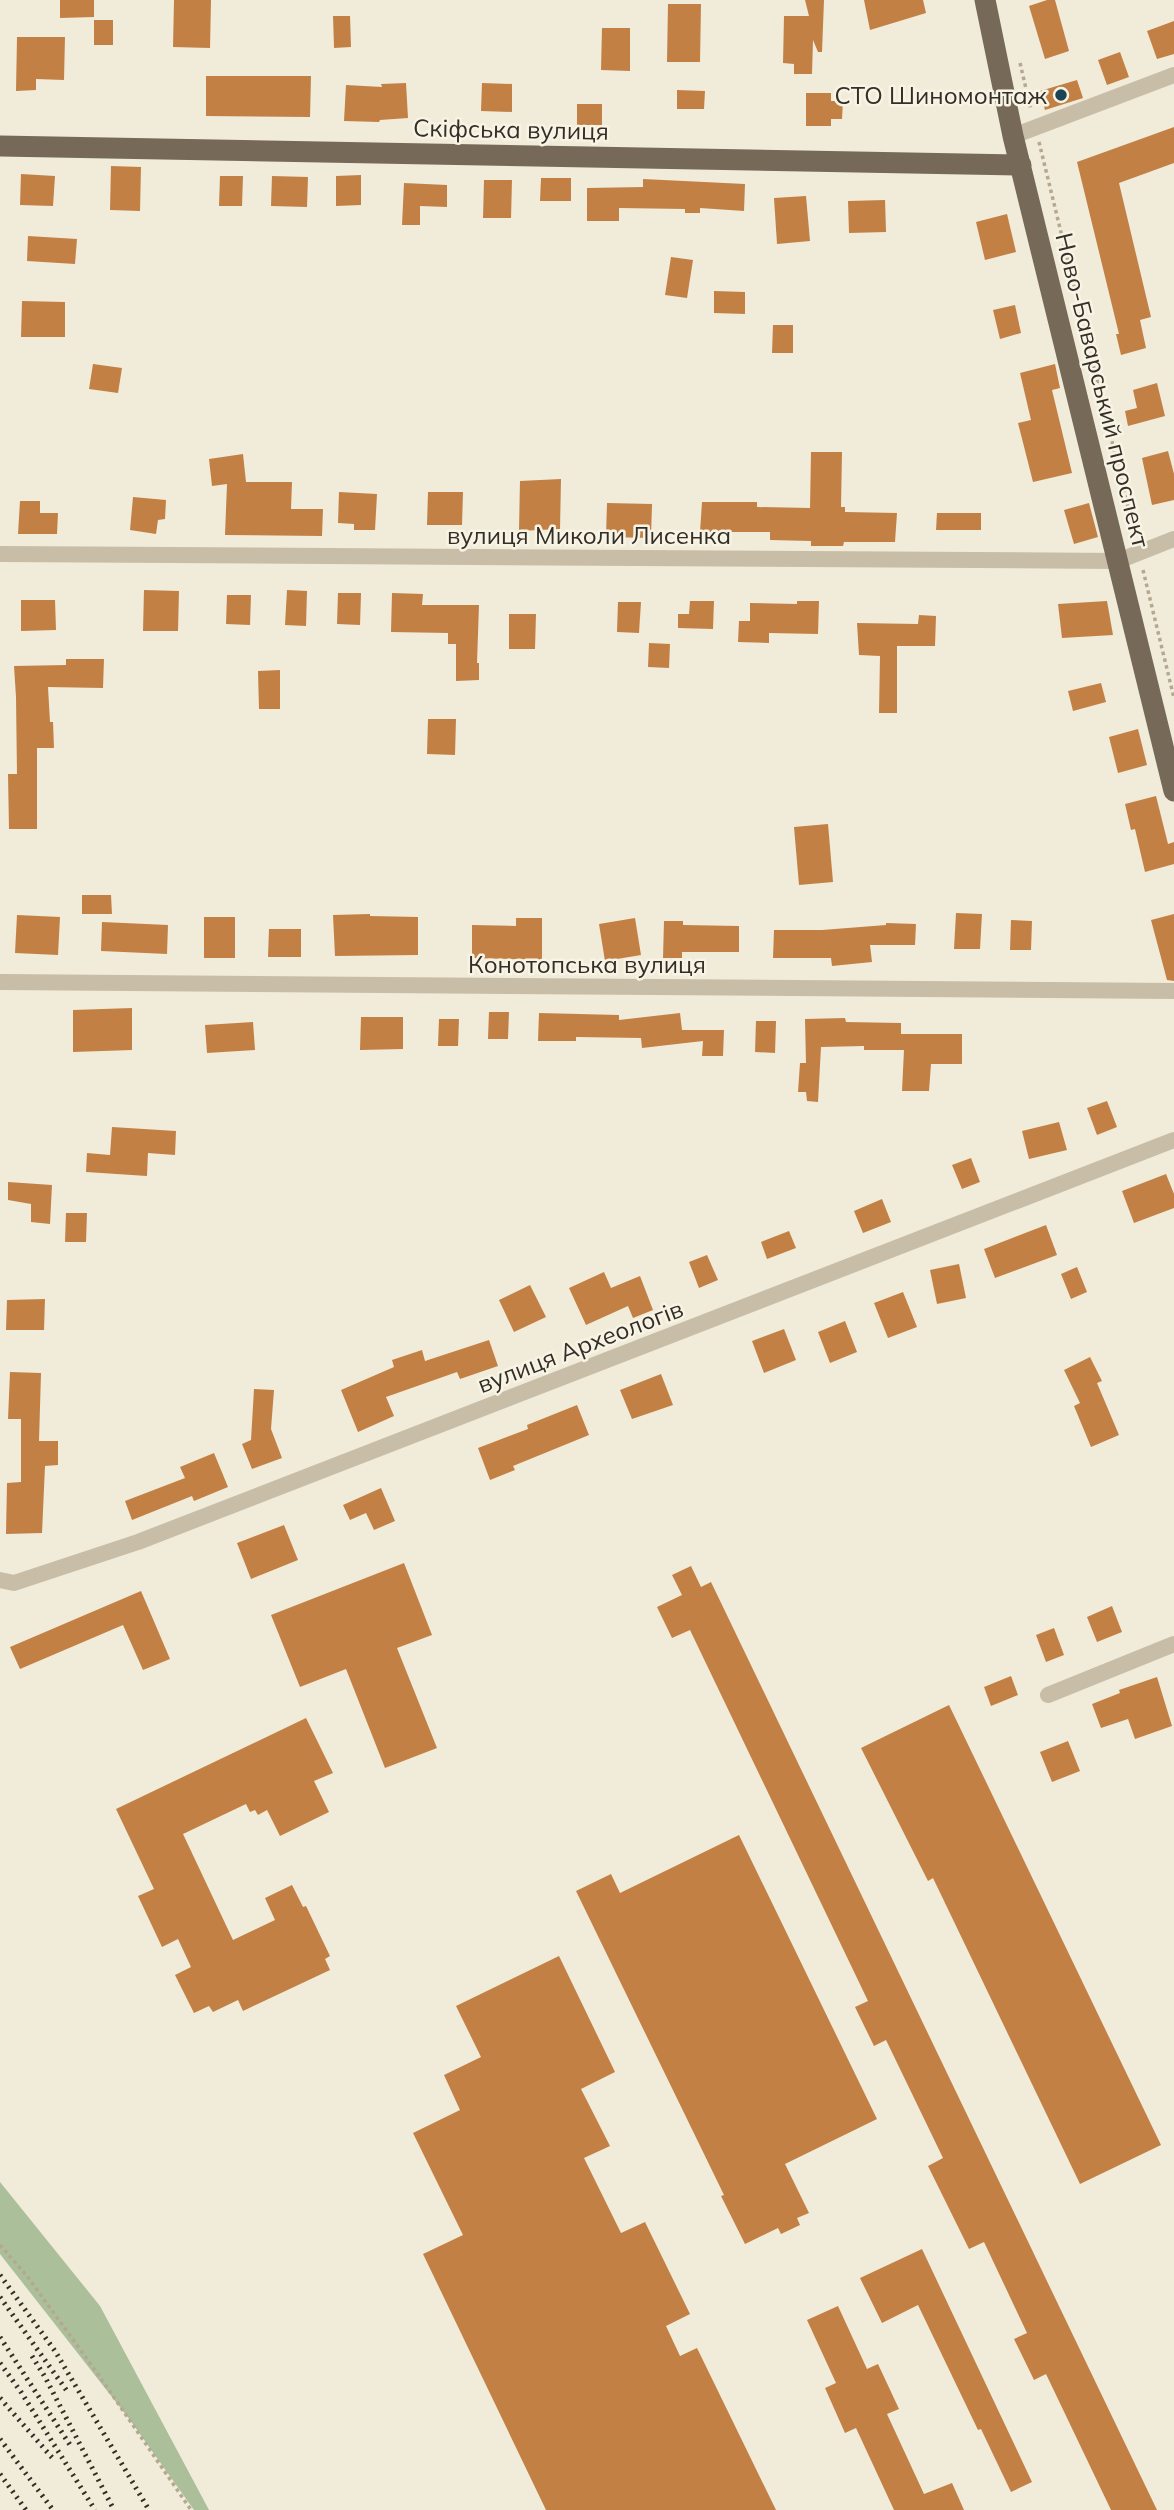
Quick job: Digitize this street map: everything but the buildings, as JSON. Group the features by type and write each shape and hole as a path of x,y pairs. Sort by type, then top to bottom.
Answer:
{"main road":[{"name":"Ново-Баварський проспект","path":"985,0 1013,136 1174,791"},
{"name":"Скіфська вулиця","path":"0,146 1021,165"}],"street":[{"path":"1013,136 1174,75"},
{"name":"вулиця Миколи Лисенка","path":"0,554 1118,561 1174,539"},
{"name":"Конотопська вулиця","path":"0,982 1174,992"},
{"name":"вулиця Археологів","path":"0,1580 13,1583 138,1542 1174,1140"},
{"path":"1048,1695 1174,1644"}],"path":[{"path":"1017,51 1174,698"},
{"path":"0,2245 27,2276 100,2377 191,2510"}],"green space":[{"path":"0,2182 100,2306 209,2510 194,2510 130,2420 0,2254"}],"railway":[{"path":"0,2275 55,2351 149,2510"},
{"path":"0,2297 67,2391"},
{"path":"0,2337 72,2448"},
{"path":"32,2356 114,2510"},
{"path":"0,2363 95,2510"},
{"path":"0,2398 55,2461"},
{"path":"0,2439 53,2510"},
{"path":"0,2474 26,2510"}],"place":[{"name":"СТО Шиномонтаж","path":"1061,95"}]}
